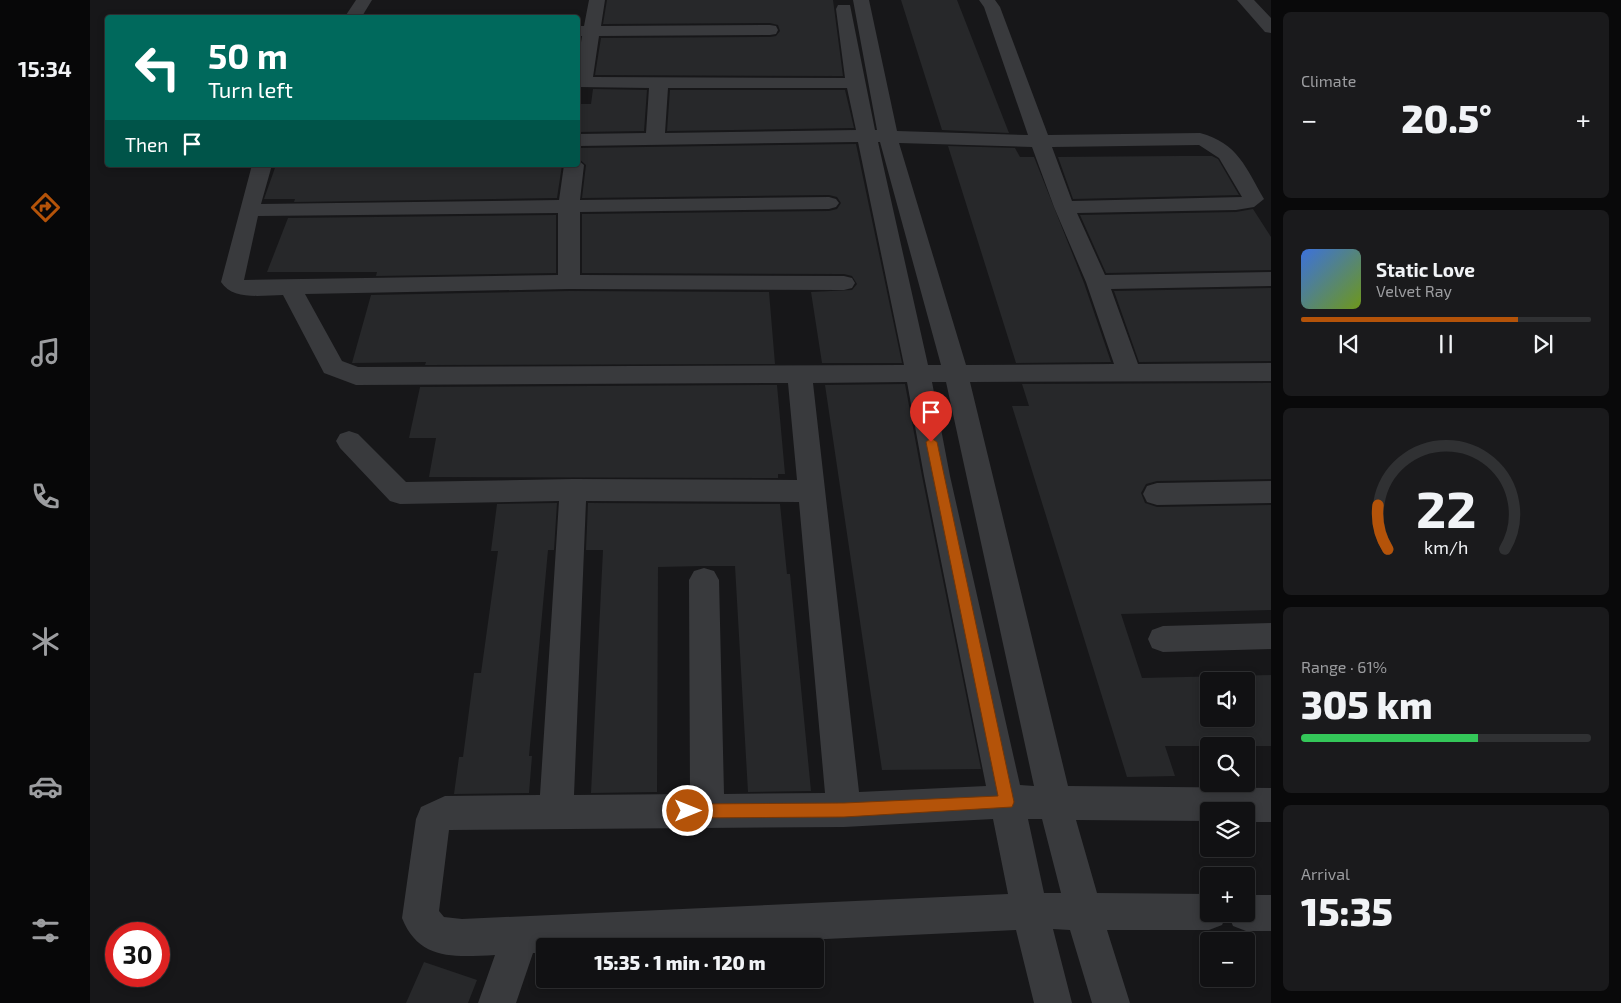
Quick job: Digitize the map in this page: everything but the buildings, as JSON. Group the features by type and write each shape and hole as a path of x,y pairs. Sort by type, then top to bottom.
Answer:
{"street":[{"path":"354,15 364,0"},
{"path":"597,0 584,31 580,82 855,83"},
{"path":"842,0 855,83 878,137 898,175 956,374 1054,804 1082,911 1112,1003"},
{"path":"861,0 878,137 937,476 1030,911 1053,1003"},
{"path":"987,0 992,7 1064,207 1096,282 1129,373"},
{"path":"1245,0 1271,28"},
{"path":"584,31 770,30"},
{"path":"655,138 659,82"},
{"path":"580,140 878,137 1040,141 1200,139 1213,142 1224,148 1254,198 1247,203 1236,204 1064,207"},
{"path":"261,167 232,282 237,286 245,288 569,282 844,283"},
{"path":"569,282 569,206 574,167"},
{"path":"249,210 829,203"},
{"path":"1096,282 1271,279"},
{"path":"290,287 333,366 356,376 1271,372"},
{"path":"800,375 844,810"},
{"path":"349,441 400,493 573,490 812,491"},
{"path":"556,812 573,490"},
{"path":"1157,494 1271,492"},
{"path":"704,580 706,811"},
{"path":"1163,639 1271,636"},
{"path":"1200,912 1030,911 520,937 462,938 436,934 420,918 433,819 445,813 844,810 1007,802 1054,804 1271,804"},
{"path":"1255,913 1271,913"},
{"path":"497,1003 520,937"}],"route":[{"path":"688,811 844,810 1007,802 931,442"}]}
